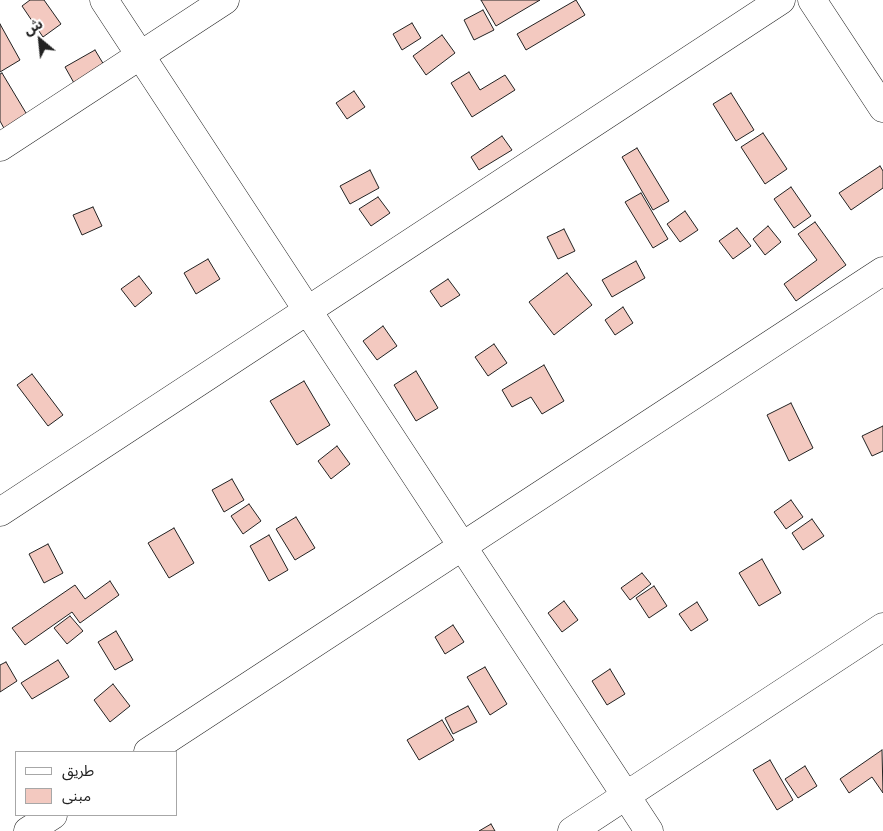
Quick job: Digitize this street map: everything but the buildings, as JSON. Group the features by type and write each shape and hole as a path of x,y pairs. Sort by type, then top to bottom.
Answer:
{"street":[{"path":"104,0 649,831"},
{"path":"0,148 225,0"},
{"path":"0,512 781,0"},
{"path":"812,0 883,108"},
{"path":"150,751 883,271"},
{"path":"572,831 883,627"},
{"path":"28,831 51,816"}]}
